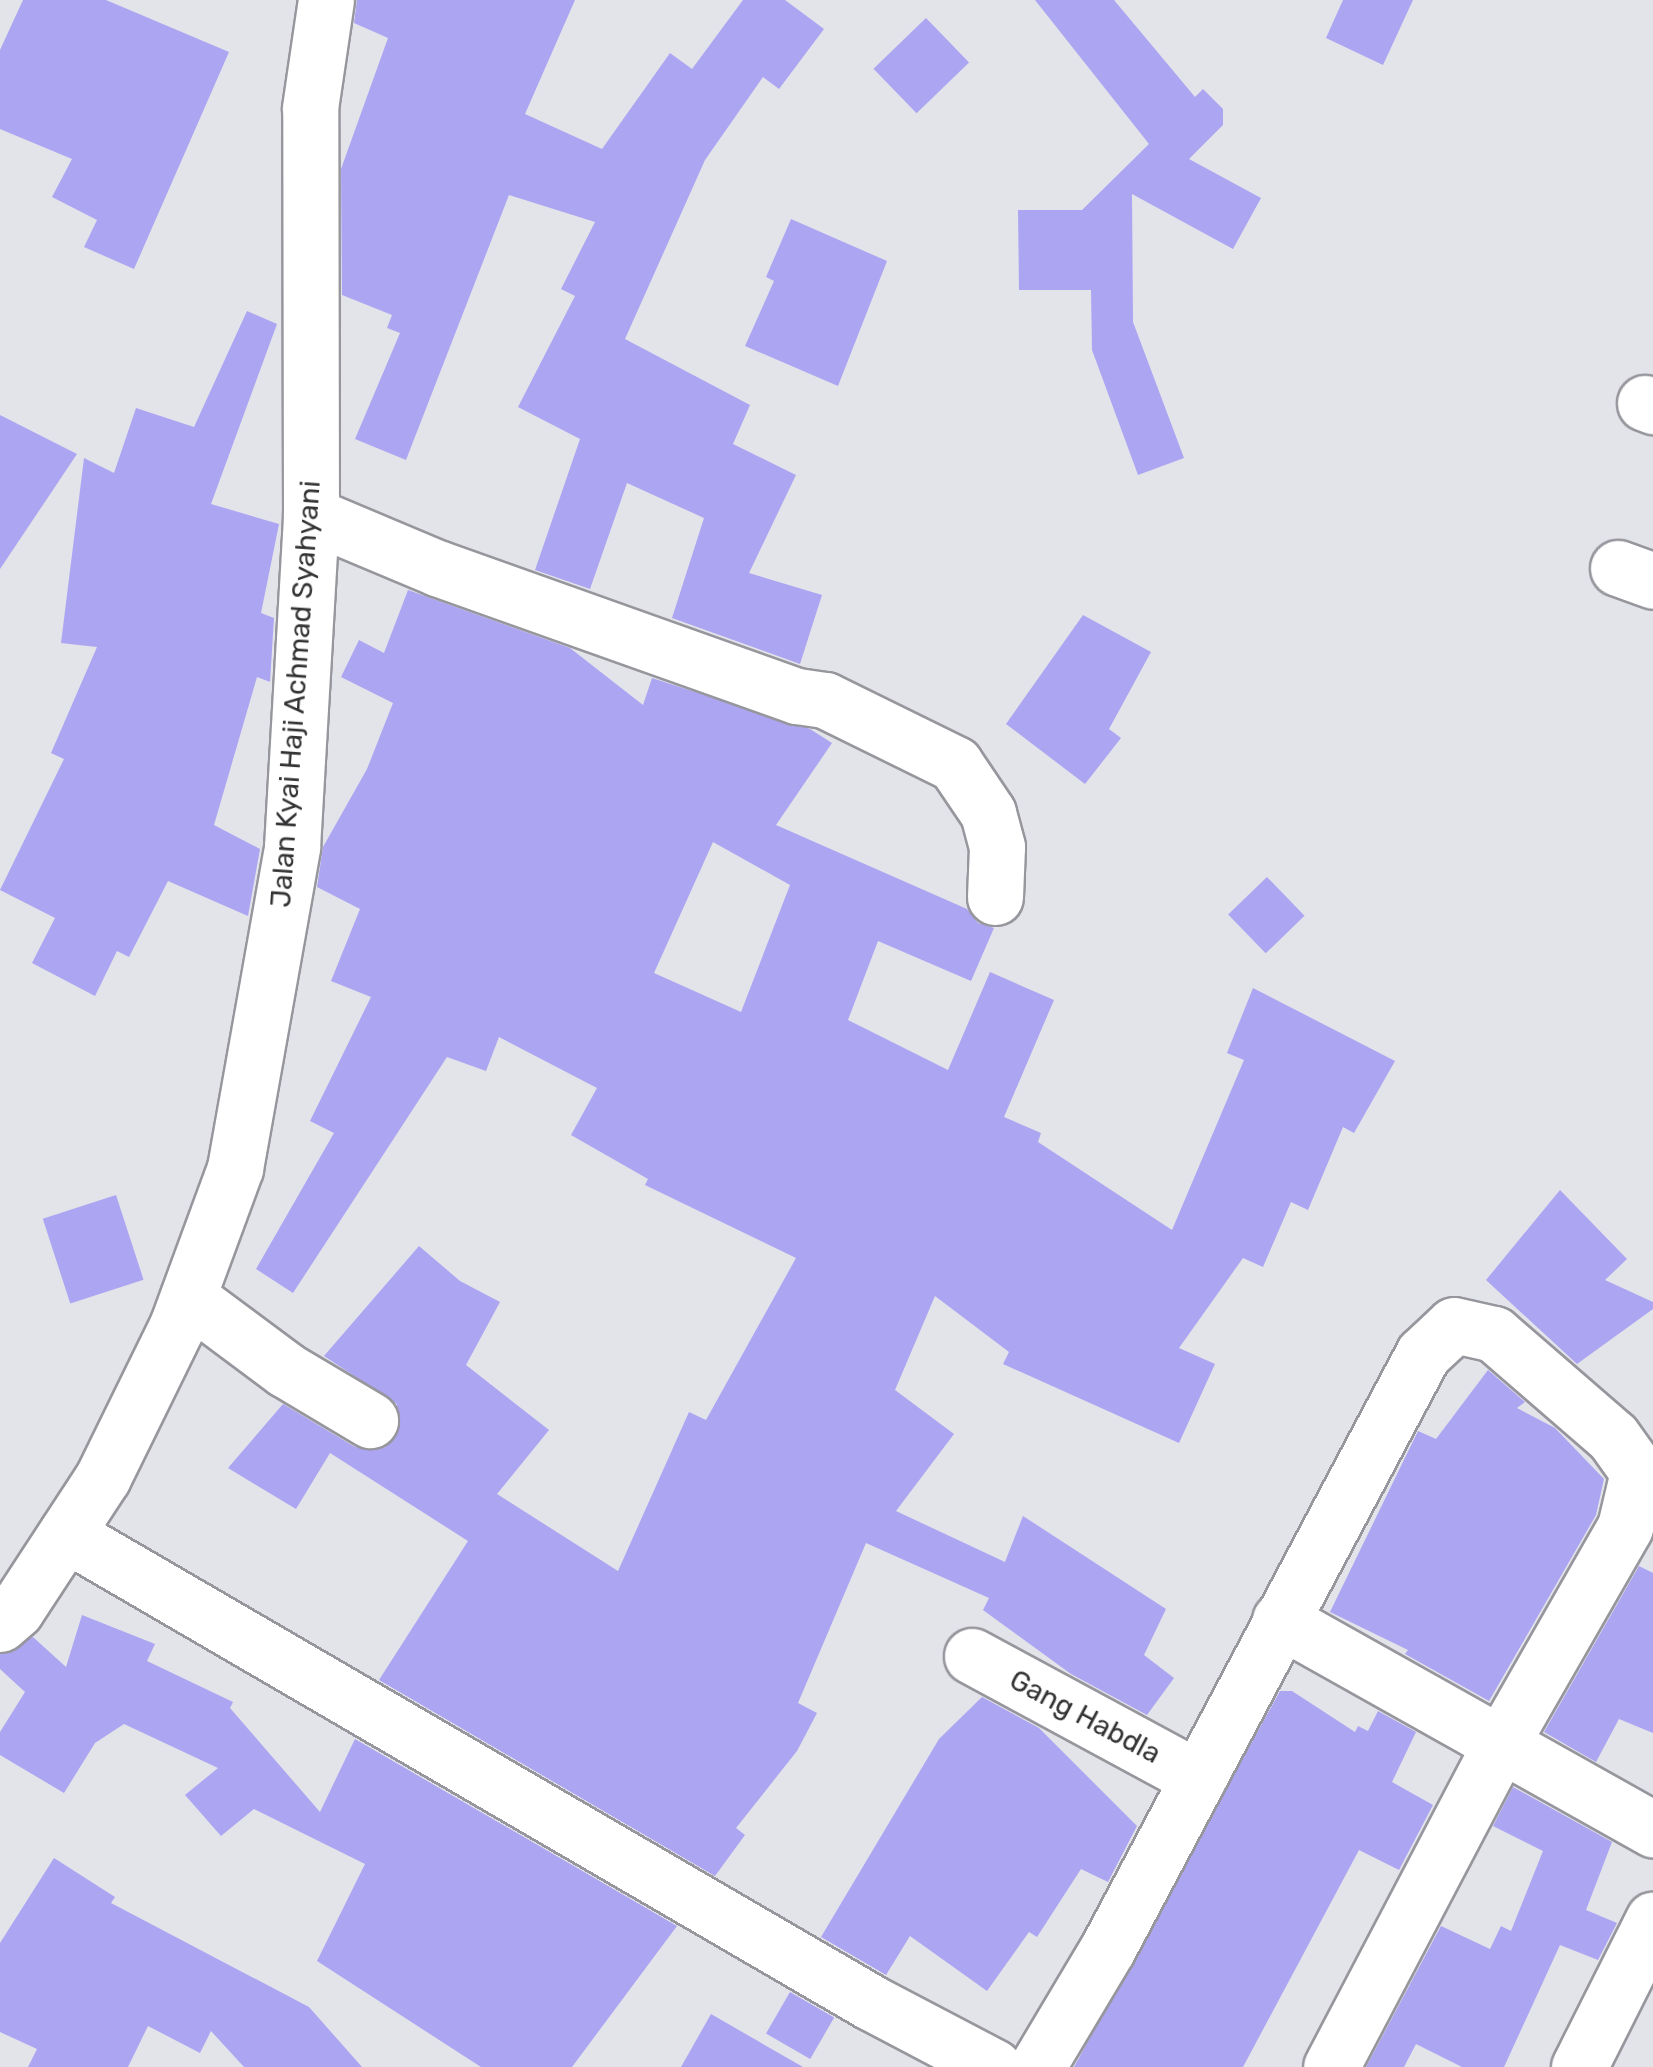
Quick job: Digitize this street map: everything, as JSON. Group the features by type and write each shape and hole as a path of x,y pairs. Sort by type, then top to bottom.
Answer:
{"street":[{"name":"Jalan Kyai Haji Achmad Syahyani","path":"0,1624 103,1476 188,1296 236,1168 270,996 292,847 311,514 310,108 326,0"},
{"path":"311,514 437,568 796,696 825,700 955,764 988,813 997,847 995,898"},
{"path":"188,1296 286,1370 370,1420"},
{"path":"1037,2067 1198,1778 1423,1354 1454,1325 1494,1334 1613,1436 1638,1472 1625,1526 1499,1747 1331,2067"},
{"path":"66,1534 786,1954 994,2067"},
{"path":"1280,1620 1499,1747 1653,1829"},
{"name":"Gang Habdla","path":"972,1656 1198,1778"},
{"path":"1579,2067 1653,1920"}],"building":[{"path":"23,0 106,0 229,52 134,269 84,247 97,220 52,197 72,159 0,129 0,50"},
{"path":"357,0 575,0 525,114 602,149 670,53 692,69 743,0 785,0 824,29 779,89 763,77 705,160 625,339 750,405 733,444 796,475 749,573 822,595 800,664 672,618 704,518 627,483 590,589 535,570 580,439 518,407 575,296 561,289 595,222 509,195 406,460 355,439 400,333 387,328 392,315 342,295 341,169 388,38 354,23"},
{"path":"1035,0 1114,0 1195,97 1203,89 1223,109 1223,125 1189,159 1261,198 1233,249 1132,194 1133,322 1184,458 1138,475 1092,350 1091,290 1019,290 1018,210 1082,210 1149,144"},
{"path":"1343,0 1413,0 1383,65 1326,38"},
{"path":"926,18 969,63 917,113 873,69"},
{"path":"791,219 887,261 838,386 745,346 774,281 766,277"},
{"path":"247,311 277,324 211,504 279,524 261,613 274,618 270,682 257,677 214,825 260,849 248,916 168,881 129,957 117,951 95,996 32,963 55,918 0,890 64,759 51,753 97,647 61,643 84,458 114,473 136,408 194,427"},
{"path":"0,415 77,454 0,569"},
{"path":"408,590 570,648 643,705 652,678 810,729 832,743 776,825 967,909 978,923 994,928 971,981 878,941 848,1020 948,1070 990,972 1054,1000 1004,1117 1041,1133 1038,1142 1172,1230 1244,1060 1227,1053 1253,988 1395,1061 1354,1133 1343,1127 1308,1210 1291,1202 1263,1267 1243,1258 1179,1348 1215,1364 1179,1443 1003,1364 1009,1352 935,1296 895,1390 954,1434 896,1511 1005,1562 1023,1516 1166,1609 1144,1655 1174,1678 1147,1715 1071,1674 983,1610 989,1598 866,1543 798,1703 817,1713 797,1751 736,1828 745,1835 715,1876 379,1680 468,1541 330,1453 296,1509 228,1468 283,1404 355,1447 384,1448 396,1437 397,1404 324,1356 419,1246 460,1281 500,1302 466,1365 549,1430 497,1494 618,1571 689,1412 706,1420 796,1258 645,1185 648,1179 571,1135 597,1088 499,1037 486,1071 447,1057 293,1293 256,1269 334,1133 310,1121 371,997 331,981 360,909 317,887 323,847 367,769 393,703 341,677 359,640 384,653","holes":["713,842 790,885 741,1012 654,973"]},
{"path":"1083,615 1151,652 1109,729 1121,738 1085,784 1006,724"},
{"path":"1267,877 1305,916 1266,953 1228,915"},
{"path":"1560,1190 1627,1259 1605,1280 1653,1302 1653,1309 1577,1364 1486,1280"},
{"path":"116,1195 144,1280 70,1303 43,1219"},
{"path":"1488,1370 1525,1402 1517,1408 1555,1428 1604,1479 1596,1515 1489,1701 1405,1654 1408,1650 1330,1612 1418,1431 1436,1439"},
{"path":"1639,1566 1653,1573 1653,1733 1619,1719 1596,1762 1544,1732"},
{"path":"82,1615 155,1644 147,1661 233,1702 230,1708 320,1812 355,1739 677,1926 572,2067 481,2067 317,1961 365,1864 254,1809 221,1836 185,1795 218,1768 124,1724 95,1743 64,1793 0,1755 0,1732 25,1692 0,1669 0,1654 33,1637 66,1667"},
{"path":"1280,1691 1292,1691 1355,1732 1358,1726 1368,1731 1378,1711 1416,1732 1392,1782 1433,1805 1399,1870 1359,1850 1243,2067 1074,2067"},
{"path":"982,1697 1039,1728 1137,1826 1108,1882 1081,1869 1037,1937 1029,1932 987,1991 910,1936 886,1975 821,1937 939,1739"},
{"path":"1513,1787 1612,1842 1586,1910 1617,1923 1598,1960 1560,1945 1504,2067 1462,2067 1416,2044 1404,2067 1366,2067 1441,1926 1490,1949 1501,1926 1511,1931 1543,1851 1493,1826"},
{"path":"54,1858 115,1897 111,1903 309,2007 362,2067 244,2067 211,2031 200,2053 148,2026 128,2067 28,2067 37,2049 0,2032 0,1943"},
{"path":"790,1992 834,2018 810,2059 766,2034"},
{"path":"711,2014 803,2067 681,2067"}]}
